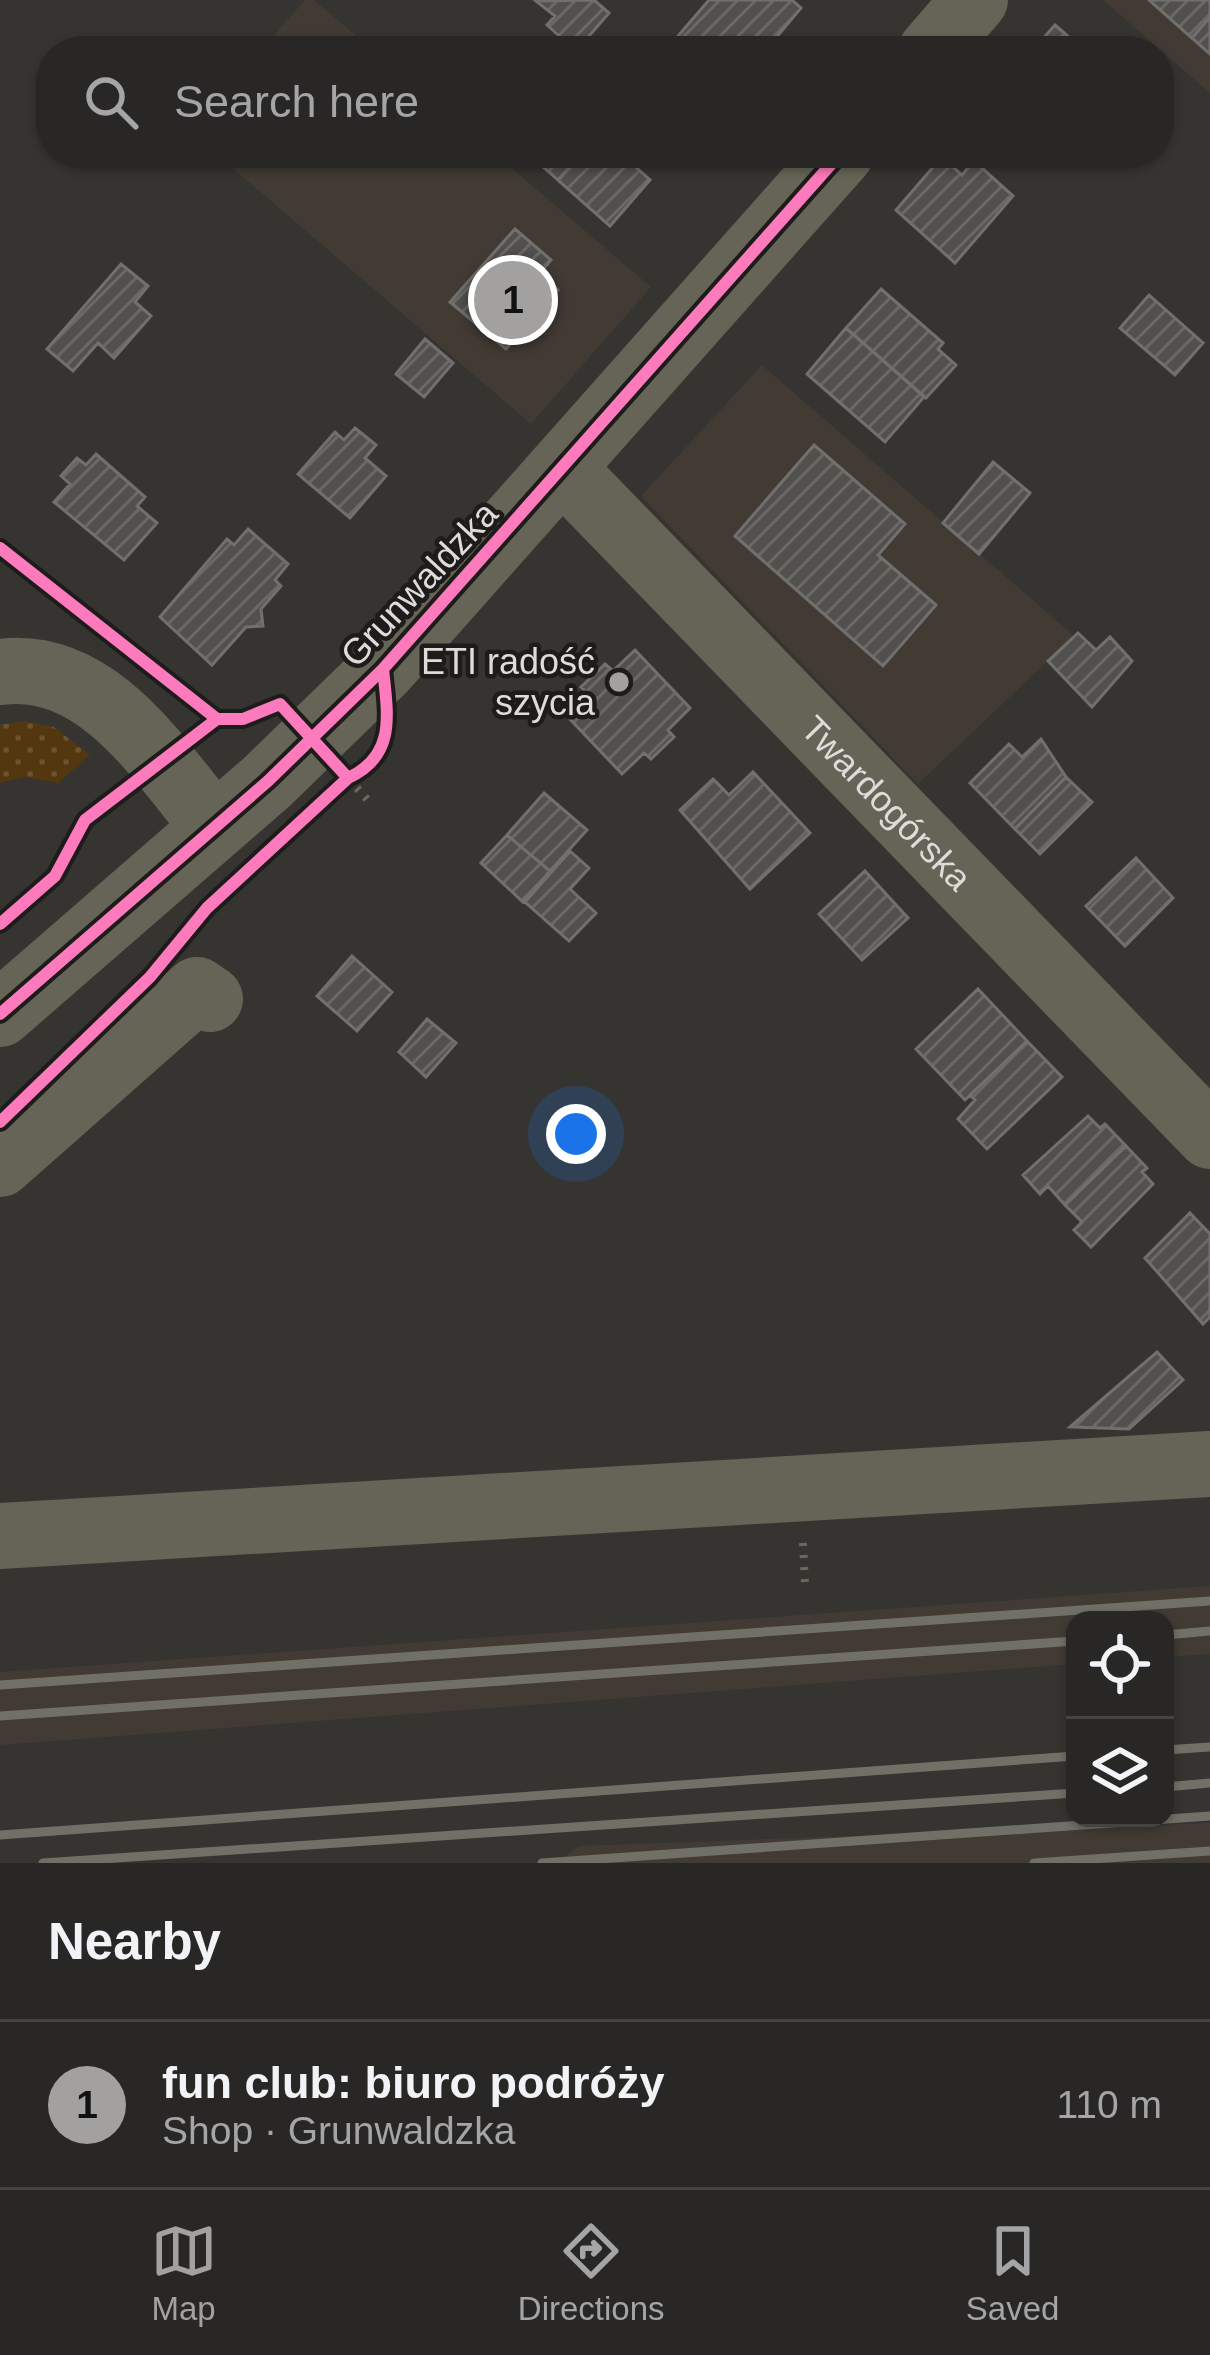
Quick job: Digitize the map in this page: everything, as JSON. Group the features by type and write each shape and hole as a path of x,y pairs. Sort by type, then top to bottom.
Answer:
{"street":[{"path":"944,36 975,0"},
{"name":"Grunwaldzka","path":"0,1014 214,826 343,762 563,469 828,168"},
{"name":"Twardogórska","path":"563,469 1210,1136"},
{"path":"1,667 50,672 89,691 140,738 214,826"},
{"path":"0,1164 197,990 210,999"},
{"path":"0,1536 1210,1464"}],"path":[{"path":"343,762 372,805"}],"shaded area":[{"path":"305,0 314,0 356,36 273,36"},
{"path":"1103,0 1210,0 1210,93 1174,62 1174,36 1144,36"},
{"path":"232,168 512,168 651,287 531,424"},
{"path":"762,365 1074,636 918,784 641,496"},
{"path":"24,721 54,727 90,755 58,783 25,777 0,783 0,725"},
{"path":"1210,1586 1210,1654 1174,1656 1174,1611 1066,1611 1066,1665 0,1745 0,1672"},
{"path":"1210,1823 1210,1863 556,1863 579,1846"}],"building":[{"path":"594,0 609,13 589,36 559,36 547,25 555,16 536,1"},
{"path":"709,0 792,0 801,8 778,36 678,36"},
{"path":"1149,0 1210,0 1210,17 1192,38"},
{"path":"1210,17 1210,54 1192,38"},
{"path":"1055,25 1068,36 1045,36"},
{"path":"544,168 569,168 558,180"},
{"path":"569,168 637,168 650,180 610,226 558,180"},
{"path":"932,168 954,168 962,175 968,168 982,168 1013,196 955,263 896,210"},
{"path":"515,229 551,260 539,274 558,290 506,349 450,302"},
{"path":"121,264 148,286 135,302 151,316 114,358 98,343 73,371 47,349"},
{"path":"881,289 943,343 938,349 956,365 926,398 846,328"},
{"path":"1149,295 1203,343 1175,375 1120,328"},
{"path":"846,328 924,397 885,442 807,374"},
{"path":"425,339 453,363 424,397 396,374"},
{"path":"355,428 376,445 365,458 386,476 350,518 298,474 335,432 344,440"},
{"path":"814,445 905,524 878,555 936,605 883,666 735,536"},
{"path":"96,454 145,497 137,506 157,523 124,560 54,502 70,484 61,476 77,458 86,465"},
{"path":"993,462 1030,493 979,554 943,523"},
{"path":"248,529 288,564 275,580 281,586 261,609 263,626 246,627 212,665 160,617 227,539 234,545"},
{"path":"1078,633 1096,650 1110,637 1132,661 1092,707 1048,661"},
{"path":"635,650 690,708 668,730 674,737 651,759 644,753 622,774 567,716 589,695 581,687 605,664 613,671"},
{"path":"1041,739 1066,777 1015,829 970,783 1009,744 1022,757"},
{"path":"753,772 810,833 750,889 680,810 713,779 729,795"},
{"path":"1066,777 1092,802 1040,854 1015,829"},
{"path":"544,793 587,830 550,871 507,835"},
{"path":"507,835 550,871 523,902 481,863"},
{"path":"570,851 589,868 570,889 596,913 569,941 525,902"},
{"path":"1136,858 1173,898 1125,946 1086,906"},
{"path":"865,871 908,918 862,960 819,914"},
{"path":"352,956 392,992 357,1031 317,996"},
{"path":"978,989 1027,1041 965,1100 916,1049"},
{"path":"427,1019 456,1043 426,1077 399,1052"},
{"path":"1027,1041 1062,1077 987,1149 958,1119 975,1100 970,1095"},
{"path":"1088,1116 1100,1128 1105,1124 1126,1146 1065,1205 1048,1186 1040,1194 1023,1175"},
{"path":"1126,1146 1147,1168 1142,1172 1153,1184 1091,1247 1074,1230 1082,1222 1065,1205"},
{"path":"1190,1213 1210,1234 1210,1317 1203,1324 1145,1258"},
{"path":"1157,1352 1183,1380 1129,1429 1070,1427"}],"railway":[{"path":"0,1685 1210,1601"},
{"path":"1174,1634 1210,1631"},
{"path":"0,1716 1066,1642"},
{"path":"1174,1749 1210,1747"},
{"path":"0,1835 1066,1757"},
{"path":"1174,1786 1210,1783"},
{"path":"43,1863 1066,1794"},
{"path":"542,1863 1210,1816"},
{"path":"1034,1863 1210,1851"}],"cycle path":[{"path":"0,1014 268,781 383,669 828,168"},
{"path":"0,548 217,719"},
{"path":"0,924 55,876 85,820 217,719 243,719 280,704 348,778 363,769 374,758 385,733 383,669"},
{"path":"0,1122 150,977 207,908 348,778"}],"place":[{"name":"fun club: biuro podróży","path":"513,300"},
{"name":"ETI radość szycia","path":"619,682"}]}
